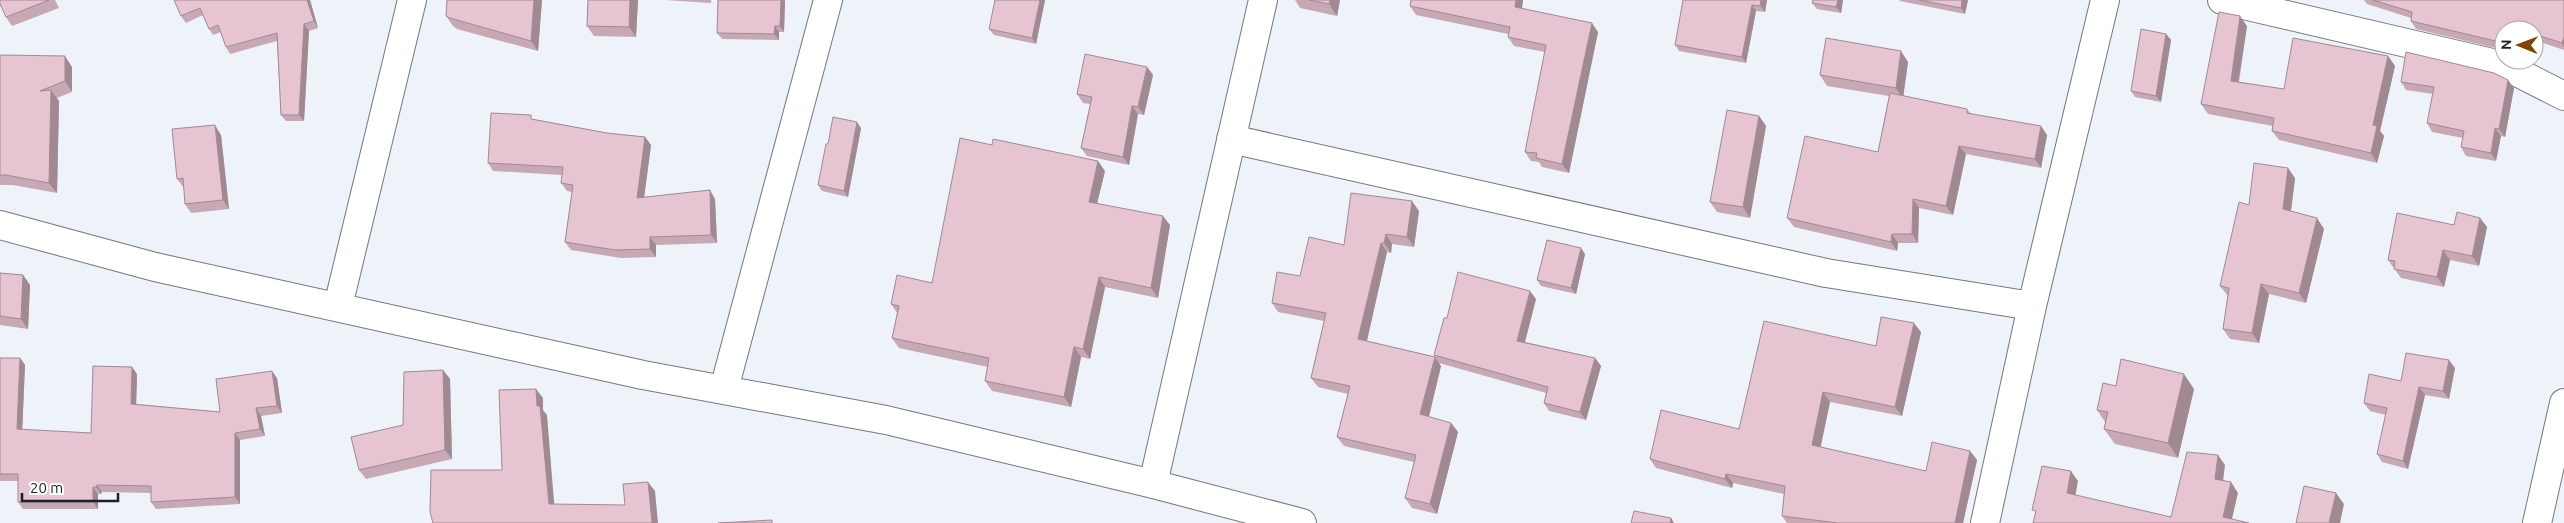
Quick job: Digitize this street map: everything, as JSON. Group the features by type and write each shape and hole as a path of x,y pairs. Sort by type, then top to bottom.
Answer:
{"street":[{"path":"338,306 412,0"},
{"path":"724,389 828,0"},
{"path":"1153,484 1263,0"},
{"path":"1985,523 2032,306 2105,0"},
{"path":"2222,0 2505,66 2564,96"},
{"path":"1232,138 1826,273 2032,306"},
{"path":"0,225 155,267 643,375 886,420 1153,484 1302,523"},
{"path":"2537,523 2564,403"}],"building":[{"path":"0,0 49,0 6,17"},
{"path":"174,0 307,0 314,21 304,24 299,115 281,115 277,33 226,47 218,25 209,29 200,8 181,16"},
{"path":"447,0 534,0 531,41 450,18 446,16"},
{"path":"588,0 630,0 629,27 587,26"},
{"path":"718,0 781,0 780,26 775,26 774,34 717,33"},
{"path":"995,0 1040,0 1032,38 989,29"},
{"path":"1309,0 1330,0 1329,4"},
{"path":"1411,0 1516,0 1515,7 1592,23 1562,164 1536,158 1537,153 1525,152 1546,45 1508,37 1510,27 1410,6"},
{"path":"1683,0 1761,0 1760,6 1752,5 1742,57 1675,45"},
{"path":"1813,0 1838,0 1836,7 1812,3"},
{"path":"1919,0 1962,0 1961,8"},
{"path":"2373,0 2564,0 2564,37 2562,43 2544,37 2544,20 2494,20 2494,41 2411,21 2412,12"},
{"path":"2219,12 2240,16 2231,81 2284,89 2293,38 2388,56 2373,125 2377,126 2371,153 2272,131 2274,118 2201,104"},
{"path":"2141,29 2166,34 2156,96 2131,91"},
{"path":"1826,38 1901,51 1896,88 1820,75"},
{"path":"2406,52 2494,73 2508,80 2499,129 2495,128 2491,153 2461,147 2464,131 2427,123 2434,87 2401,82"},
{"path":"1085,54 1147,67 1138,107 1132,106 1123,157 1081,148 1092,97 1077,94"},
{"path":"0,55 65,56 65,81 40,91 51,90 49,183 0,175"},
{"path":"1890,93 1967,109 1967,113 2041,126 2035,159 1959,146 1946,206 1913,199 1912,234 1892,234 1891,242 1787,218 1805,136 1878,152"},
{"path":"1727,110 1759,116 1743,207 1710,202"},
{"path":"491,113 531,115 531,119 607,133 645,137 637,198 710,190 711,235 650,237 650,249 615,250 565,242 573,185 561,183 563,167 488,163"},
{"path":"833,117 857,122 844,191 818,185"},
{"path":"215,125 223,200 185,204 183,178 177,179 172,129"},
{"path":"960,138 992,145 993,139 1098,161 1089,202 1163,216 1151,288 1099,277 1083,349 1074,347 1064,397 985,381 989,358 892,338 899,306 891,304 897,275 932,283"},
{"path":"2254,163 2288,168 2283,209 2317,218 2299,293 2261,284 2252,333 2223,329 2229,288 2220,286 2239,202 2249,205"},
{"path":"1351,193 1412,201 1407,237 1386,234 1384,243 1381,243 1358,339 1435,357 1420,414 1451,423 1430,504 1405,498 1416,455 1337,437 1350,386 1311,378 1326,313 1272,303 1277,272 1300,276 1309,237 1344,245"},
{"path":"2457,212 2480,218 2472,256 2443,250 2437,277 2394,269 2395,261 2388,260 2397,213 2454,225"},
{"path":"1547,240 1581,248 1571,288 1537,280"},
{"path":"1458,272 1530,291 1517,341 1595,358 1580,412 1544,403 1548,387 1434,355 1444,318 1447,318"},
{"path":"0,273 23,275 21,319 0,316"},
{"path":"1881,317 1914,323 1895,407 1823,392 1812,445 1926,471 1932,442 1970,451 1955,523 1838,523 1782,516 1785,486 1726,474 1725,479 1650,459 1661,410 1739,429 1764,321 1876,346"},
{"path":"2406,353 2449,360 2443,391 2419,387 2403,461 2377,454 2387,408 2364,403 2369,374 2401,381"},
{"path":"0,358 20,358 17,429 91,433 93,366 132,367 131,404 220,412 216,379 272,371 277,406 256,408 260,429 235,433 235,497 151,502 151,486 97,485 93,487 93,502 18,502 18,474 0,474"},
{"path":"2121,359 2184,374 2168,443 2104,429 2108,412 2097,410 2103,383 2116,386"},
{"path":"443,370 445,450 359,470 351,437 403,425 404,372"},
{"path":"536,389 537,406 540,406 549,504 625,505 623,484 648,482 652,523 433,523 430,512 431,470 502,470 499,390"},
{"path":"2187,452 2218,455 2215,479 2231,482 2223,517 2249,523 2033,523 2036,511 2032,510 2042,466 2071,471 2067,493 2171,517"},
{"path":"2304,486 2336,493 2329,523 2296,523"},
{"path":"1634,511 1671,518 1670,523 1631,523"},
{"path":"772,520 772,523 718,523"}]}
